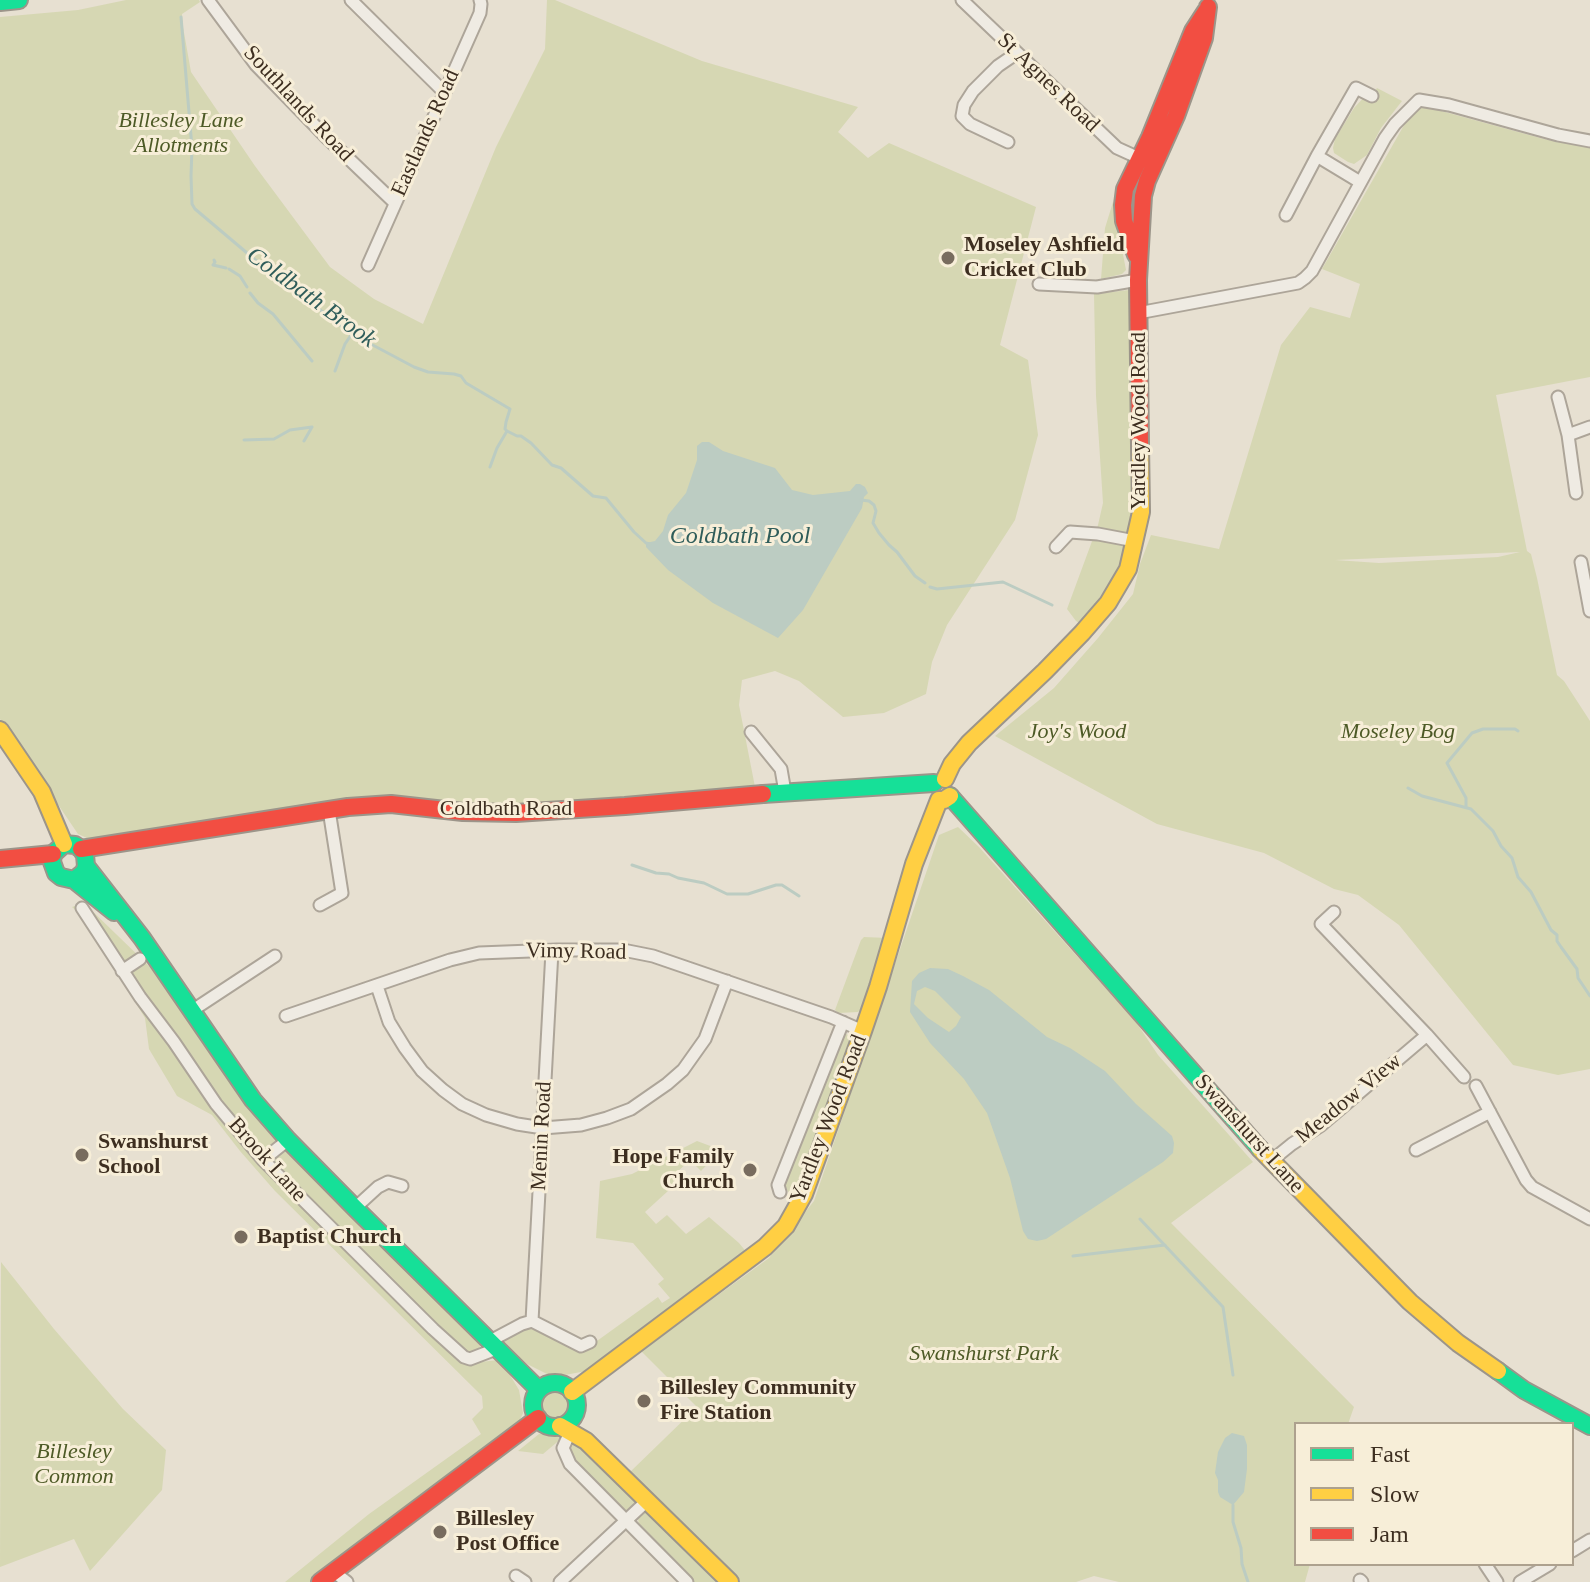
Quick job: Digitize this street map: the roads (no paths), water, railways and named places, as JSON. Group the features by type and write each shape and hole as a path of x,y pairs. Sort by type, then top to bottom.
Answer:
{"main road":[{"path":"0,2 19,0"},
{"name":"Yardley Wood Road","path":"572,1392 765,1247 786,1226 804,1194 863,1031 914,864 952,764 969,743 1078,638 1108,603 1128,569 1141,512 1138,261 1143,196 1157,139 1204,38 1209,3"},
{"name":"Yardley Wood Road","path":"1138,261 1124,221 1125,189 1139,158 1157,139"},
{"path":"0,730 42,792 59,849 52,862 56,873"},
{"name":"Coldbath Road","path":"81,849 329,810 391,804 463,812 516,813 785,792 942,790"},
{"name":"Swanshurst Lane","path":"942,790 1271,1161 1410,1302 1458,1343 1524,1390 1590,1426"},
{"path":"75,845 85,855 86,866 74,880 6,858 75,845"},
{"name":"Brook Lane","path":"86,866 142,938 253,1100 355,1208 539,1390"},
{"name":"Brook Lane","path":"74,880 142,938"},
{"path":"586,1441 578,1425 575,1413 577,1402 572,1392 556,1383 547,1384 539,1390 533,1404 538,1418 586,1441 730,1582"},
{"path":"565,1429 575,1413"},
{"path":"326,1577 538,1418"}],"street":[{"name":"Southlands Road","path":"208,0 256,65 395,203"},
{"path":"351,0 444,92"},
{"name":"Eastlands Road","path":"368,265 480,13 480,0"},
{"name":"St Agnes Road","path":"963,0 1117,148 1139,158"},
{"path":"1008,142 970,124 962,116 964,105 973,91 998,66 1017,53"},
{"path":"1286,215 1356,88 1372,96"},
{"path":"1138,313 1298,283 1312,271 1390,131 1419,100 1590,141"},
{"path":"1317,156 1360,182"},
{"path":"1039,284 1097,287 1138,280"},
{"path":"1558,397 1568,435 1576,493"},
{"path":"1568,435 1590,427"},
{"path":"1056,547 1070,532 1135,541"},
{"path":"1581,562 1590,611"},
{"path":"751,732 781,769 785,792"},
{"path":"320,905 342,893 329,810"},
{"name":"Brook Lane","path":"82,908 122,971 216,1104 263,1160 464,1357 470,1359 493,1345"},
{"path":"1334,912 1321,924 1464,1077"},
{"name":"Vimy Road","path":"286,1016 479,953 623,950 653,956 863,1031"},
{"name":"Menin Road","path":"532,1321 552,951"},
{"path":"193,1010 275,956"},
{"path":"122,971 140,959"},
{"path":"377,986 389,1022 405,1048 422,1071 443,1090 462,1104 486,1115 543,1128 581,1125 607,1118 631,1109 667,1084 683,1070 705,1039 727,981"},
{"name":"Yardley Wood Road","path":"780,1192 778,1185 843,1022"},
{"name":"Meadow View","path":"1271,1161 1320,1126 1427,1035"},
{"path":"1476,1086 1526,1180 1532,1187 1590,1219"},
{"path":"1416,1150 1490,1112"},
{"path":"263,1160 288,1140"},
{"path":"355,1208 388,1182 402,1186"},
{"path":"493,1345 522,1324 532,1321 581,1346 590,1342"},
{"path":"565,1429 563,1448 570,1464 687,1582"},
{"path":"560,1582 648,1500"},
{"path":"1520,1582 1547,1566"},
{"path":"326,1577 347,1582"}],"water":[{"name":"Coldbath Pool","path":"702,442 775,468 792,490 813,495 850,491 860,484 868,493 803,610 778,638 713,603 668,570 646,547 646,543 655,541 663,531 668,515 686,493 697,460 697,446"},
{"path":"930,968 948,969 963,976 989,990 1047,1037 1105,1071 1172,1136 1173,1153 1046,1239 1028,1239 987,1113 964,1079 930,1043 910,1012 912,981","holes":["925,987 935,991 961,1017 949,1032 914,1004 917,991"]},
{"path":"1232,1433 1244,1436 1247,1445 1244,1492 1233,1505 1220,1497 1215,1473 1218,1452 1225,1438"}],"waterway":[{"name":"Coldbath Brook","path":"181,17 192,148 192,204 195,209 266,269 352,334 414,367 461,376 466,383 510,409 507,431 531,443 552,465 561,468 593,496 606,498 634,532 650,544"},
{"path":"214,260 213,265 226,268"},
{"path":"229,269 240,276 247,287"},
{"path":"250,293 273,314 312,361"},
{"path":"335,371 351,335"},
{"path":"244,440 274,439 290,430 312,427"},
{"path":"304,441 312,427"},
{"path":"490,467 507,431"},
{"name":"Coldbath Brook","path":"861,500 874,505 873,523 879,533 915,576 925,583"},
{"name":"Coldbath Brook","path":"930,587 937,589 1003,582 1052,605"},
{"path":"1466,807 1466,798 1447,763 1472,733 1483,729 1518,731"},
{"name":"Coldbath Brook","path":"1408,788 1422,796 1471,809 1493,831 1512,858 1518,877 1531,892 1590,996"},
{"path":"632,865 704,883 727,894 748,894 782,885 799,896"},
{"path":"1140,1219 1223,1307 1233,1375"},
{"path":"1073,1256 1165,1245"},
{"path":"1233,1505 1233,1522 1248,1582"}],"place":[{"name":"Moseley Ashfield Cricket Club","path":"948,258"},
{"name":"Swanshurst School","path":"82,1155"},
{"name":"Hope Family Church","path":"750,1170"},
{"name":"Baptist Church","path":"241,1237"},
{"name":"Billesley Community Fire Station","path":"644,1401"},
{"name":"Billesley Post Office","path":"440,1532"}],"park label":[{"name":"Billesley Lane Allotments","path":"181,134"},
{"name":"Joy's Wood","path":"1077,732"},
{"name":"Moseley Bog","path":"1398,732"},
{"name":"Swanshurst Park","path":"984,1354"},
{"name":"Billesley Common","path":"74,1464"}]}
